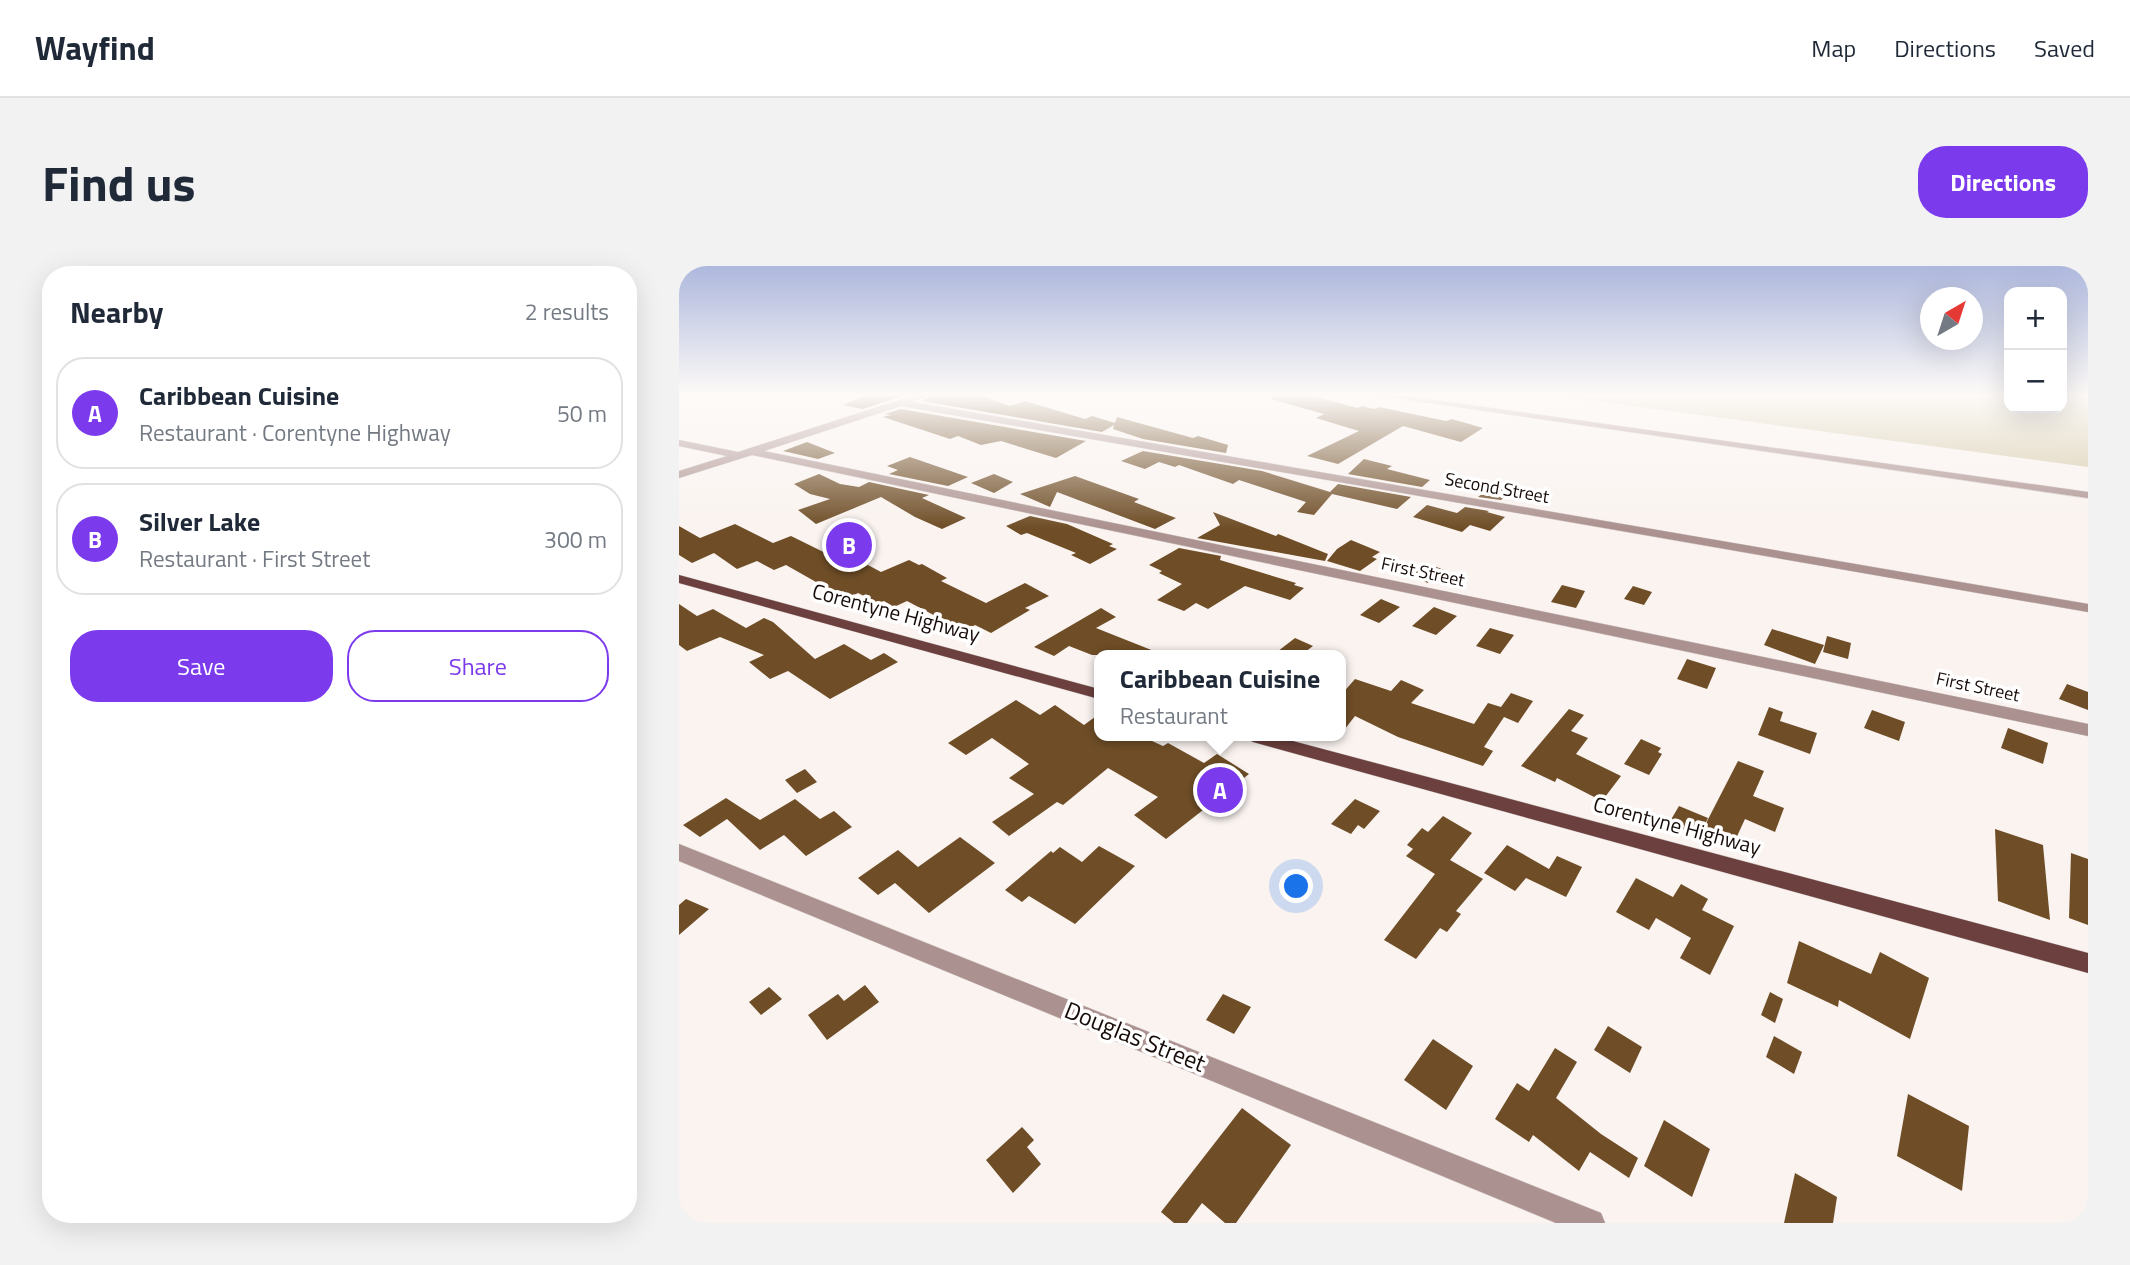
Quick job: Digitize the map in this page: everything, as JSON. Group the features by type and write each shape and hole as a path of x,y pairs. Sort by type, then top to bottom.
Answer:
{"main road":[{"name":"Corentyne Highway","path":"679,579 1094,693"},
{"name":"Corentyne Highway","path":"1271,741 2088,963"}],"street":[{"path":"679,475 789,439"},
{"name":"Second Street","path":"1107,439 2088,608"},
{"path":"1688,439 2088,495"},
{"name":"First Street","path":"679,443 744,453 2088,730"},
{"name":"Douglas Street","path":"679,852 1591,1223"}],"shaded area":[{"path":"1876,439 2088,439 2088,467"}],"building":[{"path":"965,439 1086,441 1056,458 1001,441 981,445"},
{"path":"1143,439 1207,439 1228,445 1226,453"},
{"path":"1343,439 1381,439 1338,464 1307,456"},
{"path":"807,442 835,453 818,459 783,451"},
{"path":"1143,451 1262,471 1330,492 1338,484 1411,497 1397,509 1332,494 1314,515 1297,512 1306,502 1239,480 1233,484 1179,465 1175,467 1159,462 1145,469 1121,461"},
{"path":"910,457 968,477 948,486 889,474 898,470 887,466"},
{"path":"1364,459 1392,466 1387,469 1430,480 1422,487 1348,474"},
{"path":"819,474 840,484 859,487 869,482 929,495 922,498 966,518 942,529 881,497 816,524 798,510 830,499 810,494 794,484"},
{"path":"994,474 1013,482 994,493 971,483"},
{"path":"1075,476 1139,499 1134,502 1176,518 1155,529 1057,492 1050,507 1020,494"},
{"path":"1492,486 1511,492 1501,500 1478,497"},
{"path":"1427,505 1457,513 1465,507 1505,517 1490,531 1470,525 1462,532 1413,517"},
{"path":"1213,512 1328,554 1325,561 1197,538 1220,525"},
{"path":"1030,516 1067,524 1113,544 1109,546 1117,549 1090,564 1071,555 1076,553 1027,533 1021,535 1006,526"},
{"path":"735,524 773,543 791,536 858,569 868,565 881,572 909,560 922,564 947,578 941,581 986,603 1025,583 1049,596 1025,608 1030,610 991,633 975,625 964,631 907,601 894,607 858,593 846,599 786,565 774,570 757,561 737,569 714,553 692,563 679,555 679,526 700,538"},
{"path":"1351,540 1380,552 1372,557 1377,559 1360,571 1327,561 1337,549"},
{"path":"1179,548 1221,556 1220,560 1296,583 1294,585 1304,588 1290,600 1245,586 1208,609 1196,603 1184,611 1157,600 1182,584 1149,565"},
{"path":"1424,562 1444,570 1428,583 1408,575"},
{"path":"1562,585 1585,591 1576,608 1551,602"},
{"path":"1633,586 1652,592 1644,605 1624,599"},
{"path":"1381,599 1400,607 1379,623 1360,615"},
{"path":"679,604 697,616 713,609 746,628 764,618 773,622 815,659 844,644 871,660 884,653 898,662 830,699 788,671 770,679 749,662 764,655 720,637 687,651 679,645"},
{"path":"1434,607 1457,616 1436,635 1412,626"},
{"path":"1101,608 1116,617 1096,628 1151,650 1094,650 1092,655 1069,646 1054,656 1034,647"},
{"path":"1490,628 1514,635 1500,654 1476,646"},
{"path":"1772,629 1824,645 1815,664 1764,645"},
{"path":"1827,636 1851,643 1848,659 1823,652"},
{"path":"1295,638 1313,646 1308,650 1279,650"},
{"path":"1687,659 1716,668 1707,689 1677,679"},
{"path":"1355,679 1391,691 1401,680 1424,690 1411,703 1474,724 1488,703 1501,707 1511,693 1533,701 1518,723 1504,717 1484,747 1493,751 1483,766 1398,737 1355,716 1346,728 1346,689"},
{"path":"2067,684 2088,692 2088,710 2059,699"},
{"path":"1016,700 1040,715 1055,705 1084,725 1094,718 1094,741 1152,741 1163,746 1168,743 1204,763 1217,754 1249,774 1166,839 1134,815 1158,797 1108,768 1063,805 1057,802 1009,836 992,822 1034,794 1009,778 1029,764 992,738 966,755 948,743"},
{"path":"1769,707 1783,712 1780,721 1817,733 1810,754 1758,735"},
{"path":"1569,709 1584,715 1571,731 1588,738 1576,754 1621,776 1602,801 1557,778 1555,782 1521,766"},
{"path":"1872,710 1905,722 1899,741 1864,728"},
{"path":"2008,728 2048,743 2043,764 2001,748"},
{"path":"1641,739 1661,748 1658,752 1662,754 1649,775 1624,764"},
{"path":"1738,761 1764,771 1753,796 1784,808 1775,832 1745,819 1733,845 1702,831"},
{"path":"805,769 817,782 797,793 785,780"},
{"path":"726,798 760,820 795,799 820,819 834,811 852,827 806,856 784,835 760,850 727,819 700,837 683,825"},
{"path":"1355,799 1380,811 1364,829 1358,825 1351,834 1331,824"},
{"path":"1679,806 1708,818 1699,836 1669,823"},
{"path":"1443,816 1472,833 1450,860 1483,879 1456,911 1461,914 1447,932 1440,928 1416,959 1384,940 1435,874 1406,856 1413,849 1407,845 1422,828 1428,832"},
{"path":"1995,829 2043,845 2050,920 1998,901"},
{"path":"960,837 995,863 929,913 895,883 878,895 858,878 898,850 918,867"},
{"path":"1507,845 1549,869 1557,856 1582,867 1566,897 1526,878 1515,891 1484,873"},
{"path":"1099,846 1135,866 1075,924 1029,896 1022,902 1005,890 1051,851 1053,853 1060,847 1082,862"},
{"path":"2071,853 2088,859 2088,925 2069,918"},
{"path":"1636,878 1673,897 1681,884 1708,899 1702,910 1734,926 1710,975 1680,958 1691,938 1656,918 1649,930 1616,912"},
{"path":"686,899 709,909 679,935 679,905"},
{"path":"1799,941 1871,974 1880,952 1929,978 1910,1039 1839,1000 1838,1007 1787,983"},
{"path":"865,985 879,1002 827,1040 808,1015 838,994 844,1001"},
{"path":"769,987 782,999 761,1015 749,1002"},
{"path":"1770,992 1783,999 1775,1023 1761,1015"},
{"path":"1223,994 1251,1007 1234,1034 1206,1020"},
{"path":"1608,1026 1642,1047 1630,1073 1594,1050"},
{"path":"1774,1036 1802,1052 1794,1074 1766,1057"},
{"path":"1433,1039 1473,1066 1446,1110 1404,1080"},
{"path":"1555,1048 1577,1062 1556,1098 1601,1134 1638,1158 1629,1178 1590,1152 1579,1171 1533,1135 1529,1142 1495,1119 1517,1083 1529,1091"},
{"path":"1908,1094 1969,1126 1962,1191 1897,1156"},
{"path":"1242,1108 1291,1145 1236,1223 1225,1223 1202,1203 1187,1223 1174,1223 1161,1212"},
{"path":"1664,1120 1710,1149 1692,1197 1644,1166"},
{"path":"1022,1127 1034,1140 1027,1147 1041,1164 1013,1193 986,1160"},
{"path":"1795,1173 1837,1197 1833,1223 1784,1223"}],"place":[{"name":"Silver Lake","path":"849,545"},
{"name":"Caribbean Cuisine","path":"1220,790"}]}
